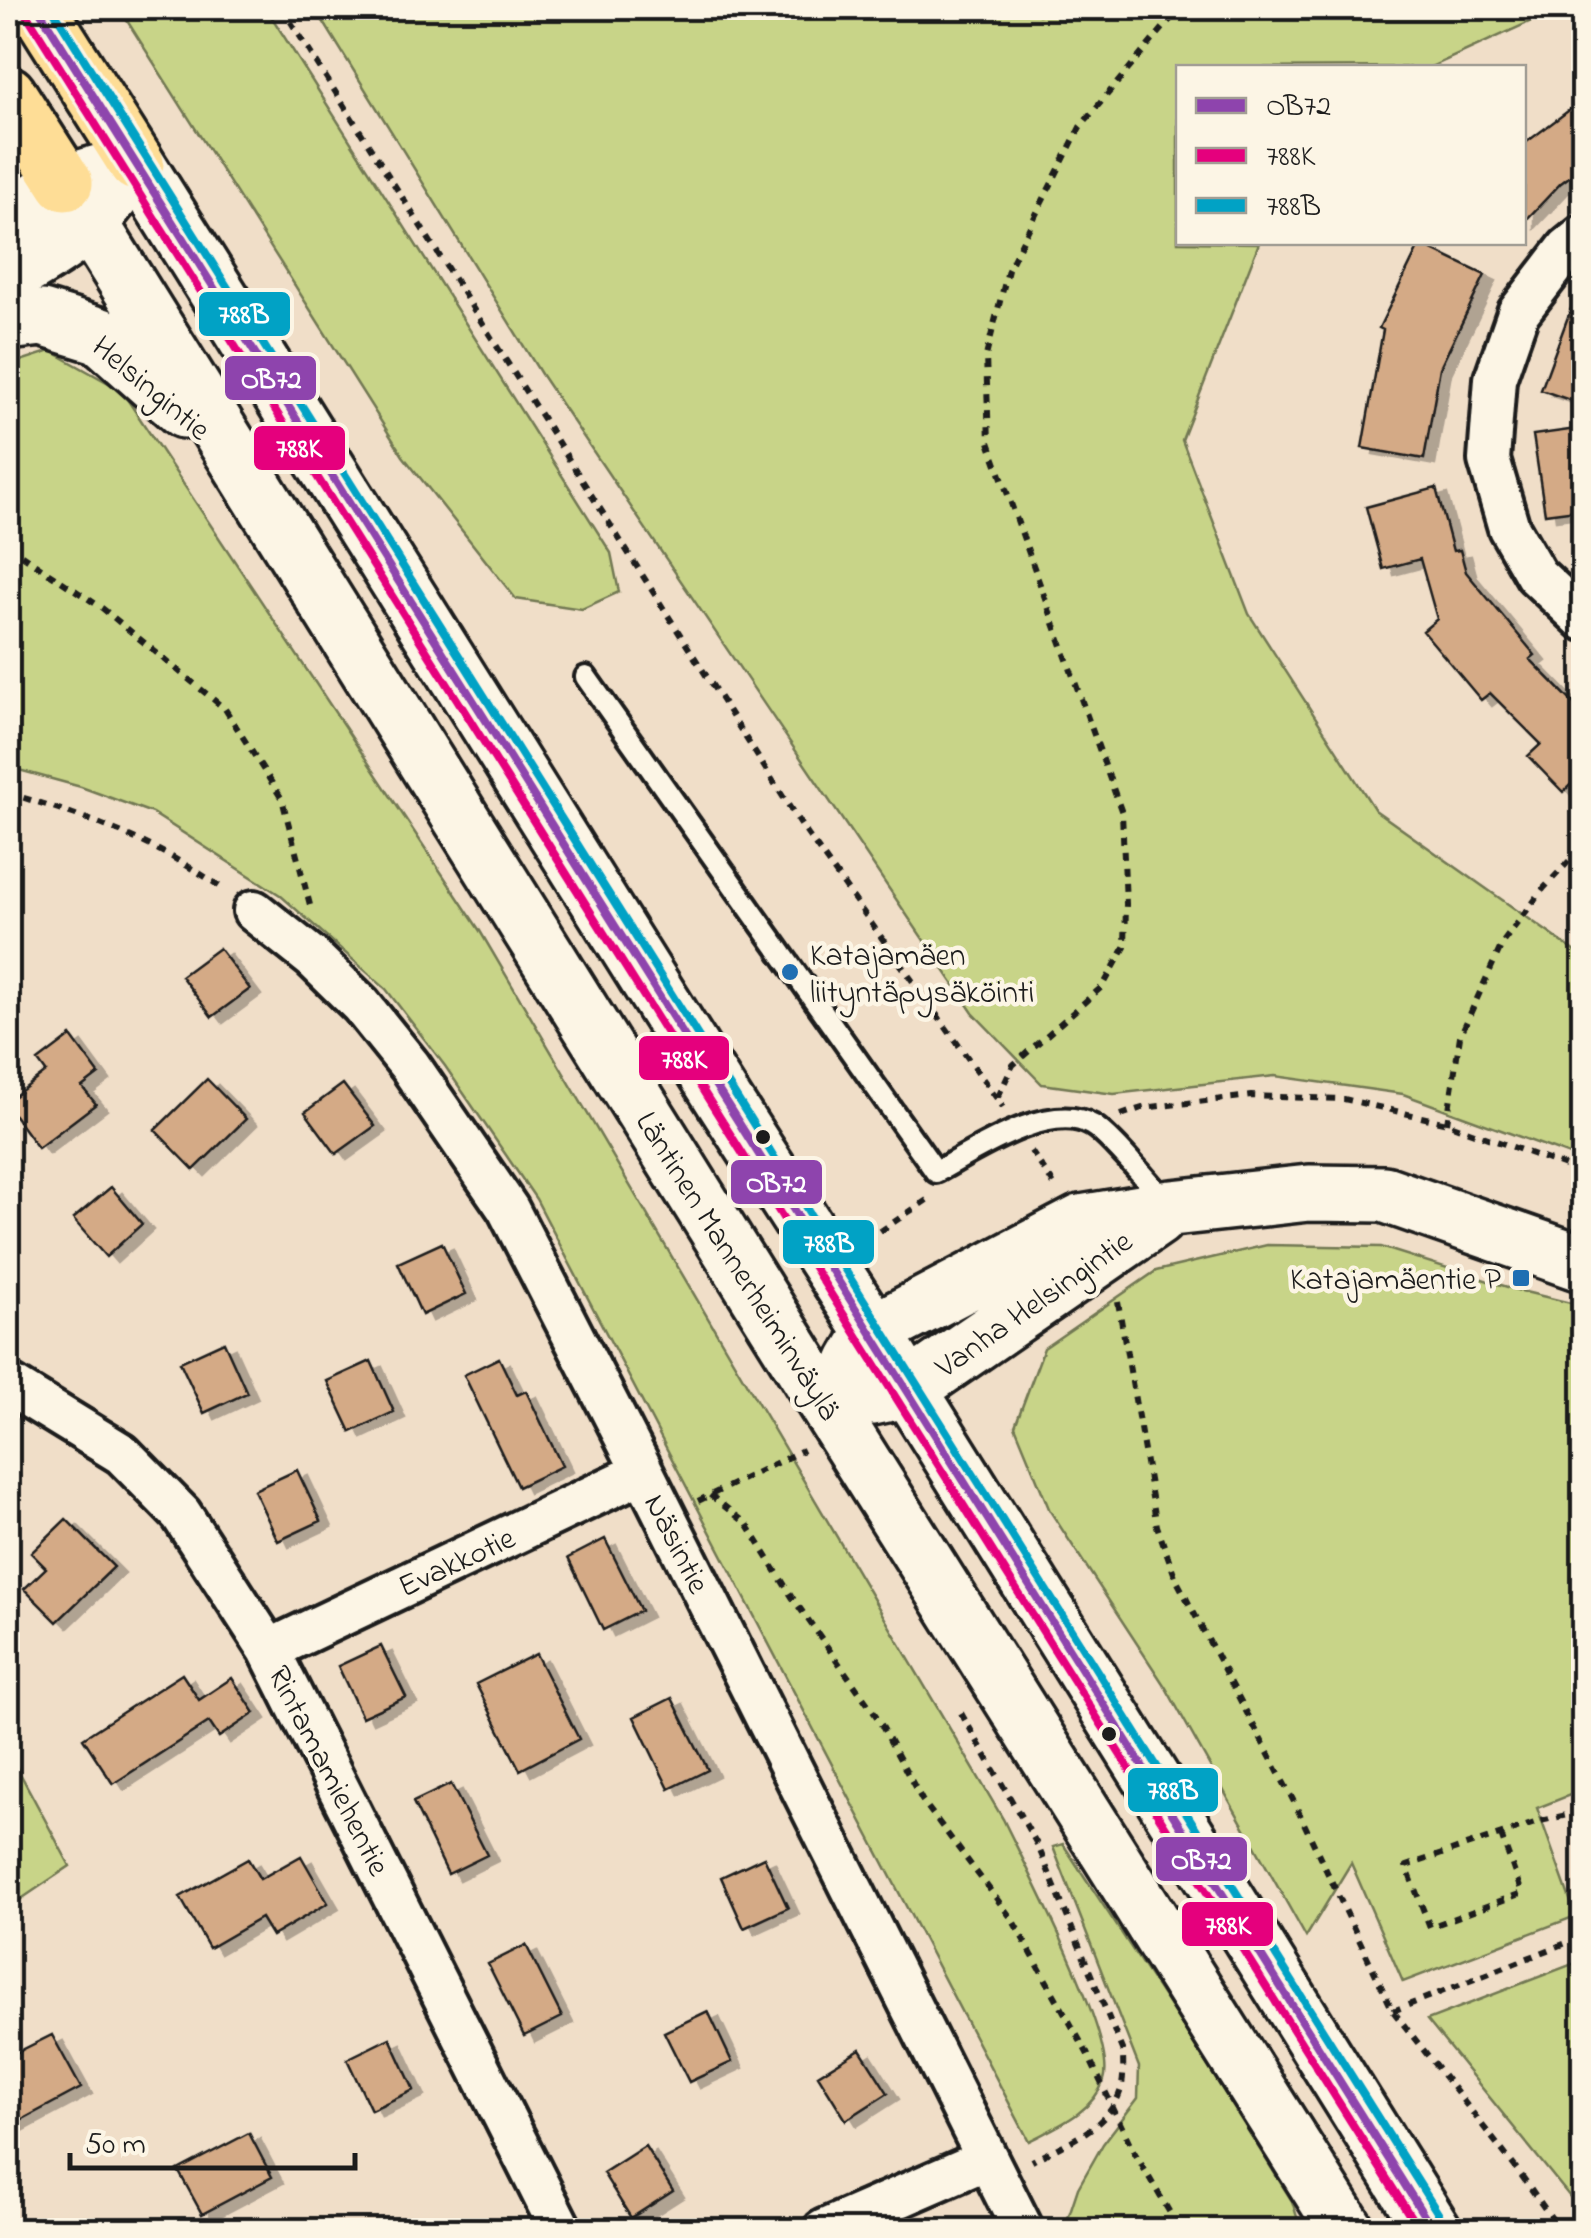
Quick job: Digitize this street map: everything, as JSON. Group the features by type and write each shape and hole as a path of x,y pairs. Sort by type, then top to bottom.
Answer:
{"main road":[{"path":"38,8 874,1332 1433,2230"},
{"name":"Läntinen Mannerheiminväylä","path":"8,94 533,938 771,1310 808,1430 1346,2230"},
{"path":"8,218 78,203 136,163"},
{"path":"8,276 58,248 78,203"},
{"name":"Helsingintie","path":"8,322 42,318 100,336 234,456"},
{"name":"Vanha Helsingintie","path":"874,1332 1172,1208 1308,1193 1384,1194 1584,1264"},
{"name":"Vanha Helsingintie","path":"808,1430 908,1389 1091,1240"},
{"path":"808,1430 874,1332"}],"street":[{"path":"1584,235 1568,248 1518,313 1496,379 1489,460 1509,528 1536,575 1584,620"},
{"name":"Näsintie","path":"254,911 328,972 361,1005 410,1066 508,1210 1006,2161 1023,2230"},
{"name":"Rintamamiehentie","path":"8,1384 122,1454 182,1514 269,1650 560,2230"},
{"name":"Evakkotie","path":"269,1650 643,1472"},
{"path":"824,2230 1006,2161"}],"lane":[{"path":"586,677 936,1172 1021,1138 1052,1118 1091,1124 1172,1208"}],"path":[{"path":"282,8 802,828 998,1098 1091,1240 1114,1286 1126,1334 1158,1526 1176,1579 1293,1800 1393,2011 1560,2230"},
{"path":"998,1098 1013,1066 1103,986 1125,947 1126,904 1122,812 989,442 986,356 1008,270 1080,127 1180,8"},
{"path":"8,546 102,608 225,709 282,799 328,972"},
{"path":"8,793 86,816 145,840 254,911"},
{"path":"1448,1123 1460,1036 1503,942 1544,888 1584,845"},
{"path":"1021,1138 1091,1124 1142,1108 1251,1096 1344,1099 1448,1123 1584,1174"},
{"path":"834,1270 871,1238 937,1194"},
{"path":"813,1466 808,1430 710,1495 748,1524 792,1597 877,1717 922,1800 1012,1919 1180,2230"},
{"path":"952,1697 1038,1846 1122,2052 1122,2084 1112,2110 1094,2127 1006,2161"},
{"path":"1501,1835 1522,1893 1430,1927 1406,1866 1501,1835 1584,1811"},
{"path":"1393,2011 1584,1936"}],"green space":[{"path":"119,8 266,8 611,553 619,592 582,609 516,599 403,456"},
{"path":"315,8 1030,8 1039,15 1072,8 1560,8 1435,65 1176,65 1176,245 1258,245 1182,440 1249,614 1375,810 1583,957 1583,1160 1403,1094 1275,1076 1114,1094 1042,1084 973,1013 541,374"},
{"path":"51,351 121,390 480,931 1003,1819 1084,1991 1105,2059 1099,2091 1083,2110 1062,2124 1029,2141 536,1199 445,1066 386,989 280,895 152,813 81,787 8,767 8,365"},
{"path":"1267,1245 1381,1247 1517,1290 1583,1306 1583,1790 1537,1808 1576,1916 1403,1982 1351,1863 1306,1937 1166,1688 1050,1511 1015,1426 1044,1348 1156,1271"},
{"path":"8,1751 70,1866 8,1908"},
{"path":"1063,1844 1292,2201 1301,2230 1072,2230 1067,2221 1078,2188 1103,2144 1138,2098 1139,2067 1053,1847"},
{"path":"1583,1960 1583,2213 1427,2020"}],"building":[{"path":"1584,99 1584,166 1561,183 1526,220 1526,142"},
{"path":"1420,245 1485,275 1440,368 1424,459 1362,448 1383,330 1379,328"},
{"path":"1580,284 1584,284 1584,405 1541,390"},
{"path":"1584,428 1584,509 1545,514 1533,435"},
{"path":"1436,488 1453,551 1460,550 1466,572 1535,655 1530,659 1584,714 1584,772 1563,792 1528,756 1541,744 1490,693 1481,700 1423,631 1437,619 1420,559 1383,569 1366,507"},
{"path":"219,948 250,989 212,1017 181,976"},
{"path":"71,1036 99,1074 82,1087 96,1104 38,1148 8,1107 8,1101 46,1072 38,1061"},
{"path":"207,1079 246,1119 194,1170 155,1130"},
{"path":"343,1084 375,1126 336,1154 305,1112"},
{"path":"111,1187 142,1224 106,1257 73,1219"},
{"path":"442,1243 466,1294 422,1315 398,1263"},
{"path":"224,1342 247,1393 204,1413 180,1362"},
{"path":"499,1358 517,1395 526,1391 562,1466 518,1487 464,1375"},
{"path":"371,1361 394,1412 351,1432 327,1381"},
{"path":"297,1470 321,1521 278,1541 254,1490"},
{"path":"66,1519 114,1567 57,1622 24,1589 46,1568 31,1553"},
{"path":"605,1539 641,1611 603,1630 568,1558"},
{"path":"381,1646 406,1697 362,1717 338,1666"},
{"path":"536,1654 579,1739 520,1770 476,1684"},
{"path":"182,1674 199,1700 232,1678 255,1713 219,1737 209,1722 113,1784 83,1738"},
{"path":"672,1698 708,1770 669,1789 634,1717"},
{"path":"451,1784 487,1855 448,1874 413,1802"},
{"path":"301,1856 328,1903 272,1936 261,1918 209,1948 180,1897 248,1859 260,1879"},
{"path":"764,1857 788,1908 744,1928 721,1877"},
{"path":"526,1945 562,2017 524,2036 488,1964"},
{"path":"708,2011 732,2062 689,2082 664,2032"},
{"path":"52,2035 81,2088 8,2127 8,2057"},
{"path":"390,2038 414,2090 371,2110 347,2059"},
{"path":"860,2049 888,2093 846,2120 818,2075"},
{"path":"249,2133 272,2177 202,2214 178,2170"},
{"path":"645,2146 673,2191 631,2218 603,2173"}],"transit line":[{"name":"OB72","path":"38,8 1433,2230"},
{"name":"788B","path":"52,8 1444,2223"},
{"name":"788K","path":"27,15 1419,2230"}],"place":[{"name":"Katajamäen liityntäpysäköinti","path":"790,972"},
{"name":"Katajamäentie P","path":"1521,1278"}]}
